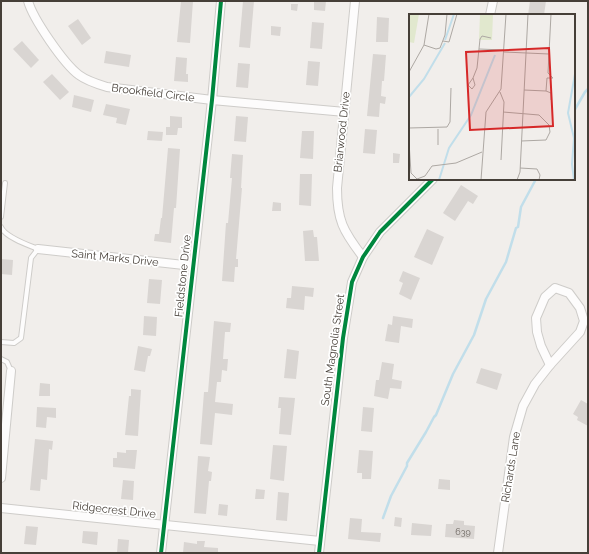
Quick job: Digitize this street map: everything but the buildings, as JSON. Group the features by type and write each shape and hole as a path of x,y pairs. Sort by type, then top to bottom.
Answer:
{"street":[{"name":"Brookfield Circle","path":"28,1 42,28 67,64 79,75 93,83 107,87 212,100 345,112"},
{"name":"Fieldstone Drive","path":"161,553 212,100 221,1"},
{"name":"Briarwood Drive","path":"355,1 337,188 337,207 342,226 352,243 363,257"},
{"path":"490,14 492,1"},
{"name":"South Magnolia Street","path":"319,553 343,338 352,282 363,257 380,232 432,180"},
{"name":"Saint Marks Drive","path":"38,249 193,266"},
{"name":"Richards Lane","path":"498,553 514,437 523,406 535,384 580,332 584,321 580,308 569,293 555,288 545,297 536,318 537,332 541,346 550,365"},
{"path":"1,478 11,371"},
{"name":"Ridgecrest Drive","path":"1,508 320,541"},
{"path":"319,553 325,553"}],"lane":[{"path":"1,217 5,183"},
{"path":"1,228 8,235 38,249 31,258 21,338 14,343 1,342"},
{"path":"1,360 7,362 11,371"}],"waterway":[{"path":"575,109 588,89"},
{"path":"383,518 391,496 407,466 407,463 436,415 453,374 474,335 486,299 506,262 516,228 518,227 521,207 535,180"}],"cycle path":[{"path":"161,553 212,100 221,1"},
{"path":"319,553 343,338 352,282 363,257 380,232 432,180"}]}
